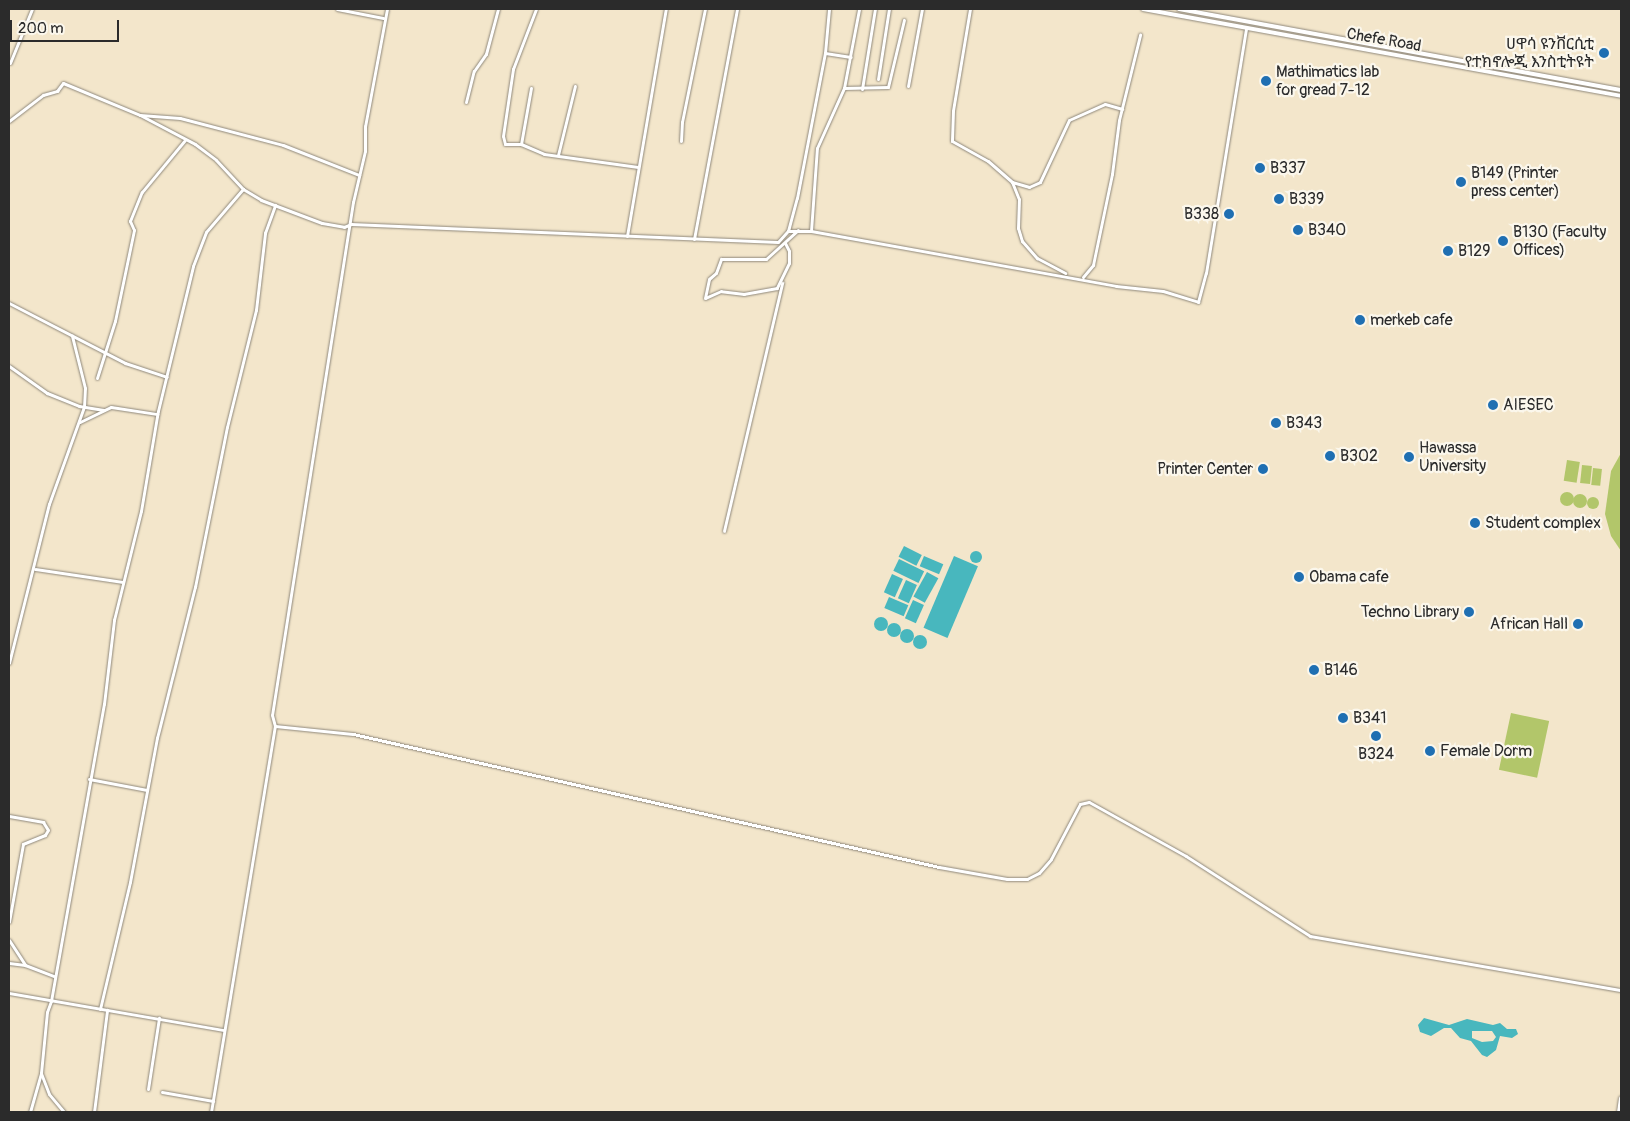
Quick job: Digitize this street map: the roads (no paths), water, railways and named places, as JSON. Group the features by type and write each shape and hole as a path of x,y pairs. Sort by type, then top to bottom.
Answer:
{"highway":[{"path":"1619,1112 1621,1098"}],"street":[{"path":"10,63 32,9"},
{"path":"337,9 383,18"},
{"path":"211,1112 275,726 272,715 383,18 387,9"},
{"path":"466,102 474,71 486,54 498,9"},
{"path":"536,9 513,69 503,136 505,144 521,144 539,152 638,167"},
{"path":"627,236 666,9"},
{"path":"681,141 682,122 705,9"},
{"path":"694,239 737,9"},
{"path":"9,121 43,95 57,91 63,83 140,115 186,140 216,160 243,189 275,205 322,223 344,227 351,224 778,242 788,231 825,53 829,9"},
{"path":"811,231 817,148 844,88 860,9"},
{"path":"862,88 874,9"},
{"path":"878,79 889,9"},
{"path":"908,86 922,9"},
{"path":"970,9 953,111 952,141 982,157 1012,182 1029,187 1040,182 1069,120 1105,104 1122,108"},
{"name":"Chefe Road","path":"1143,9 1621,96"},
{"name":"Chefe Road","path":"1179,9 1621,90"},
{"path":"844,88 888,87 891,84 904,20"},
{"path":"788,231 811,231 1083,278 1116,286 1163,292 1198,302 1206,274 1246,28"},
{"path":"1083,278 1092,268 1122,108 1140,35"},
{"path":"825,53 851,57"},
{"path":"558,155 575,86"},
{"path":"521,144 531,88"},
{"path":"140,115 180,118 283,145 359,175"},
{"path":"98,378 134,230 130,221 142,192 186,140"},
{"path":"1012,182 1019,199 1018,228 1022,241 1037,258 1070,276"},
{"path":"30,1112 41,1073 47,1012 51,1001 123,582 141,511 157,414 202,241 215,220 243,189"},
{"path":"100,1009 157,738 195,587 242,360 256,310 265,233 275,205"},
{"path":"782,283 771,291 744,294 721,291 705,298 709,279 716,273 721,258 766,259 798,230"},
{"path":"724,530 782,283 789,264 789,251 785,243"},
{"path":"9,303 105,354 166,377"},
{"path":"9,663 49,504 80,422 84,406 85,388 72,336"},
{"path":"9,366 47,392 84,406 104,410"},
{"path":"80,422 104,410 116,407 157,414"},
{"path":"34,569 123,582"},
{"path":"275,726 353,734 920,863 1007,879 1027,879 1039,873 1051,859 1080,804 1089,802 1186,856 1310,936 1621,990"},
{"path":"89,779 147,790"},
{"path":"9,816 43,822 48,830 45,835 23,844 9,922"},
{"path":"9,891 12,898"},
{"path":"9,940 25,965"},
{"path":"9,963 25,965 54,976"},
{"path":"9,993 224,1030"},
{"path":"94,1112 107,1010"},
{"path":"148,1089 159,1018"},
{"path":"41,1073 49,1094 64,1112"},
{"path":"162,1092 213,1100"}],"water":[{"path":"904,546 922,555 916,566 899,557"},
{"path":"974,551 978,551 982,557 978,563 974,563 970,559 970,555"},
{"path":"924,556 943,564 939,574 920,566"},
{"path":"954,556 978,566 947,638 924,628"},
{"path":"899,559 924,571 918,583 893,571"},
{"path":"927,572 938,578 925,603 913,596"},
{"path":"892,574 903,579 895,597 884,592"},
{"path":"906,580 917,585 909,603 898,598"},
{"path":"889,597 908,605 904,616 884,608"},
{"path":"913,600 924,605 916,623 905,618"},
{"path":"881,617 886,619 888,624 886,629 881,631 876,629 874,624 876,619"},
{"path":"894,623 899,625 901,630 899,635 894,637 889,635 887,630 889,625"},
{"path":"907,629 912,631 914,636 912,641 907,643 902,641 900,636 902,631"},
{"path":"920,635 925,637 927,642 925,647 920,649 915,647 913,642 915,637"},
{"path":"1424,1018 1449,1025 1467,1019 1493,1025 1500,1023 1507,1029 1516,1029 1518,1034 1512,1038 1500,1036 1496,1050 1487,1057 1482,1055 1471,1041 1460,1038 1451,1028 1444,1028 1431,1036 1420,1032 1418,1025","holes":["1472,1031 1492,1031 1496,1037 1493,1041 1482,1042 1472,1038"]}],"place":[{"name":"ሀዋሳ ዩንቨርሲቲ የተክኖሎጂ እንስቲትዩት","path":"1604,53"},
{"name":"Mathimatics lab for gread 7-12","path":"1266,81"},
{"name":"B337","path":"1260,168"},
{"name":"B149 (Printer press center)","path":"1461,182"},
{"name":"B339","path":"1279,199"},
{"name":"B338","path":"1229,214"},
{"name":"B340","path":"1298,230"},
{"name":"B130 (Faculty Offices)","path":"1503,241"},
{"name":"B129","path":"1448,251"},
{"name":"merkeb cafe","path":"1360,320"},
{"name":"AIESEC","path":"1493,405"},
{"name":"B343","path":"1276,423"},
{"name":"B302","path":"1330,456"},
{"name":"Hawassa University","path":"1409,457"},
{"name":"Printer Center","path":"1263,469"},
{"name":"Student complex","path":"1475,523"},
{"name":"Obama cafe","path":"1299,577"},
{"name":"Techno Library","path":"1469,612"},
{"name":"African Hall","path":"1578,624"},
{"name":"B146","path":"1314,670"},
{"name":"B341","path":"1343,718"},
{"name":"B324","path":"1376,736"},
{"name":"Female Dorm","path":"1430,751"}]}
